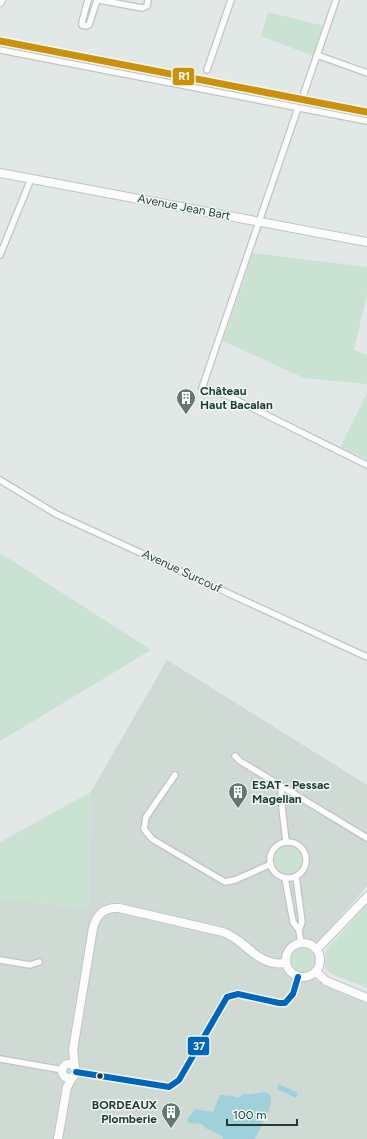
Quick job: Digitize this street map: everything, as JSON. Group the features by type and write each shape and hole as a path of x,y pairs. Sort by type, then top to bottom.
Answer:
{"street":[{"path":"88,0 82,22 86,26 89,25 98,0 142,8 147,6 148,0"},
{"path":"207,70 231,0"},
{"path":"304,93 336,0"},
{"path":"0,50 367,122"},
{"path":"317,55 367,73"},
{"path":"298,108 202,388 226,396 367,465"},
{"name":"Avenue Jean Bart","path":"0,173 367,242"},
{"path":"0,255 31,179"},
{"name":"Avenue Surcouf","path":"0,480 56,514 367,657"},
{"path":"236,756 240,761 367,838"},
{"path":"175,774 146,817 144,829 152,840 225,882 235,880 271,864"},
{"path":"282,786 281,799 286,841"},
{"path":"285,878 296,876 306,866 307,857 303,848 296,843 286,841 275,847 271,855 271,864 275,871 285,878 293,922 299,930 301,942"},
{"path":"296,876 302,922 299,930"},
{"path":"317,949 367,897"},
{"path":"58,1139 93,928 98,916 107,909 119,908 222,932 235,938 267,962 272,964 286,963"},
{"path":"301,942 310,944 317,949 320,956 320,965 316,972 310,976 298,976 288,968 286,963 288,952 293,945 301,942"},
{"path":"0,960 30,965 39,962"},
{"path":"316,972 326,981 367,998"},
{"path":"0,1059 69,1072 169,1087 179,1080 227,997 238,994 278,1003 285,1002 293,994 298,976"}],"shaded area":[{"path":"0,37 367,110 367,118 0,47"},
{"path":"167,660 367,785 367,886 319,941 315,980 367,1001 367,1139 0,1139 0,898 89,909 91,792"}],"green space":[{"path":"268,12 324,26 313,56 261,36"},
{"path":"253,253 367,267 367,294 354,350 367,355 367,384 304,378 223,341"},
{"path":"367,393 367,459 340,447"},
{"path":"0,553 151,650 0,741"},
{"path":"91,792 89,909 0,898 0,842"},
{"path":"288,844 299,848 303,859 299,870 288,874 277,870 273,859 277,848"},
{"path":"367,904 367,988 330,973 325,967 326,950"},
{"path":"303,946 313,950 317,960 313,970 303,974 293,970 289,960 293,950"}],"water":[{"path":"279,1084 298,1093 296,1098 277,1089"},
{"path":"264,1092 270,1094 271,1101 269,1110 255,1139 223,1139 222,1136 205,1128 202,1124 189,1123 187,1120 195,1109 213,1112 220,1095 238,1098 244,1094"}],"transit line":[{"name":"R1","path":"0,41 367,112"},
{"name":"37","path":"76,1072 169,1087 179,1080 227,997 238,994 285,1003 293,994 298,977"}],"place":[{"name":"Château Haut Bacalan","path":"186,415"},
{"name":"ESAT - Pessac Magellan","path":"238,809"},
{"name":"BORDEAUX Plomberie","path":"171,1129"}]}
